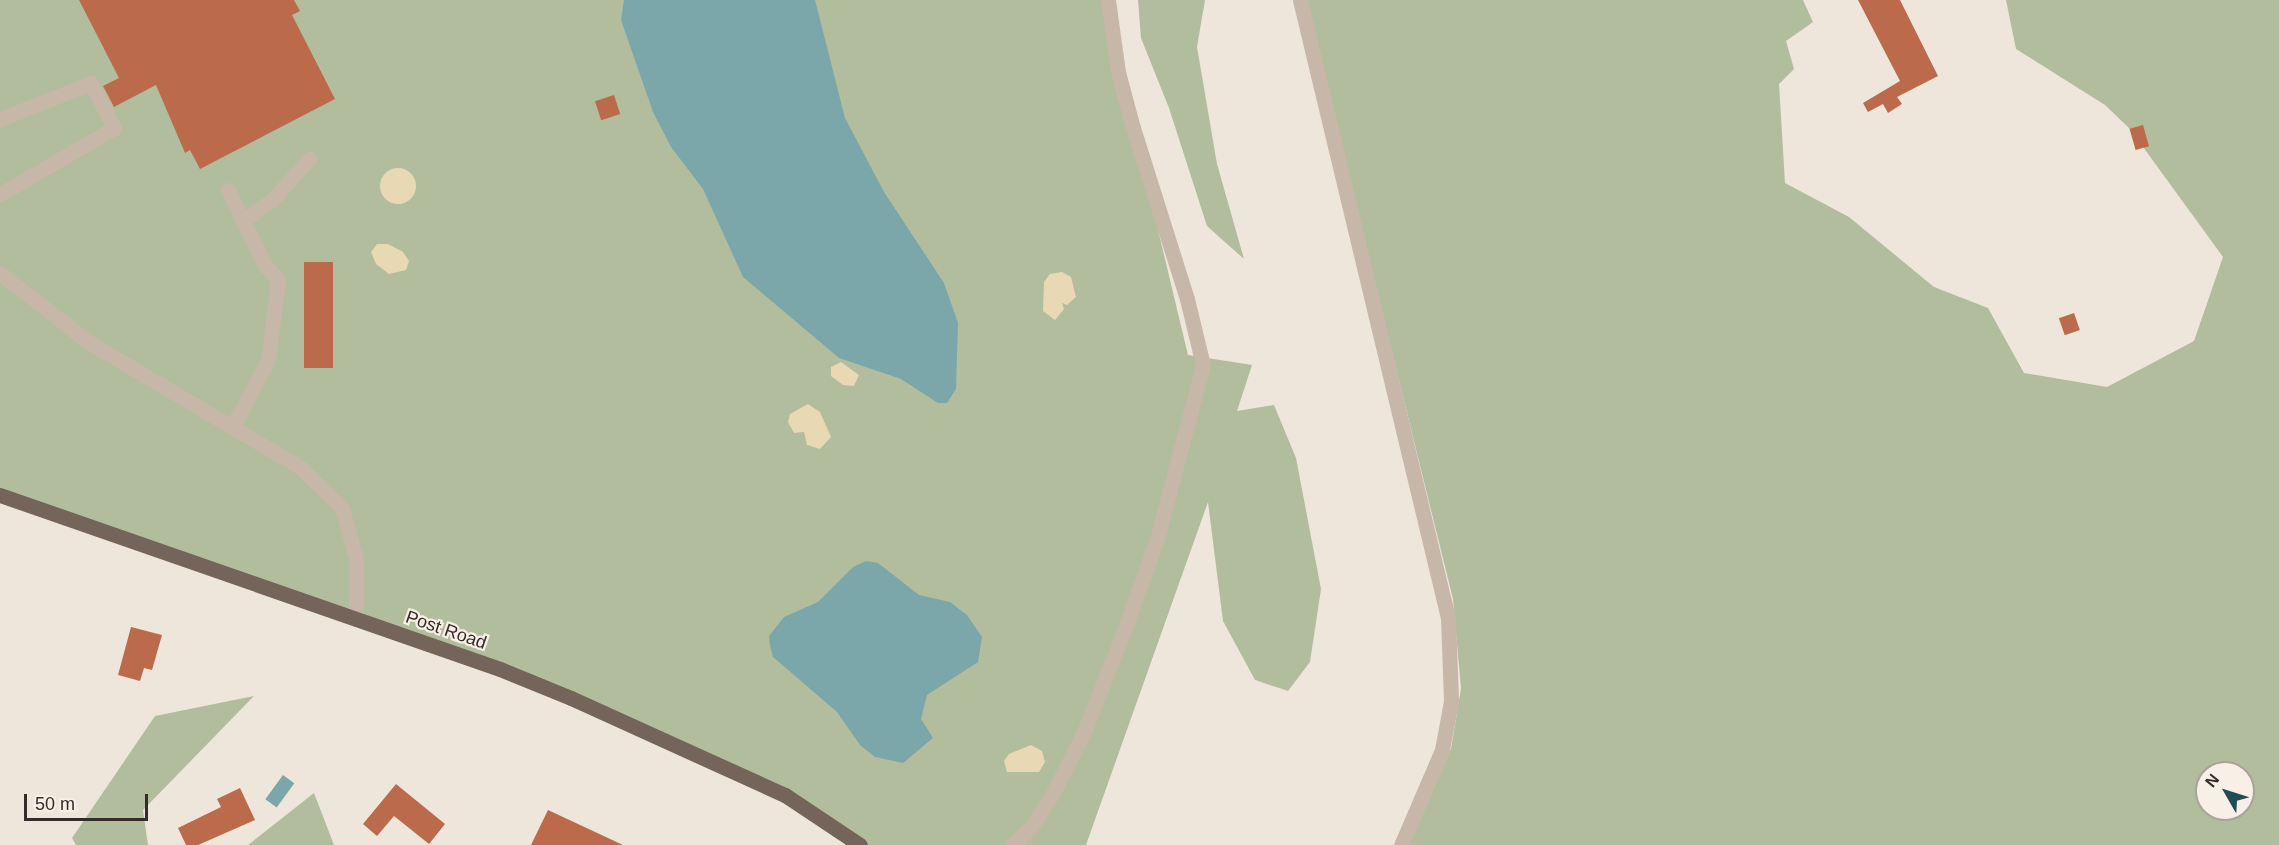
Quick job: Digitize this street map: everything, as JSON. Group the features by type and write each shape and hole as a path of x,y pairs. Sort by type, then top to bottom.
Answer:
{"main road":[{"name":"Post Road","path":"0,495 500,669 582,702 785,795 860,845"}],"street":[{"path":"1012,845 1030,827 1052,795 1084,732 1157,539 1203,365 1201,344 1118,72 1108,0"},
{"path":"1300,0 1448,618 1452,701 1435,771 1401,845"},
{"path":"0,119 90,83 114,128 0,194"},
{"path":"243,221 271,201 309,159"},
{"path":"228,190 265,265 278,280 268,360 233,426"},
{"path":"0,273 90,344 159,387 233,426 301,468 342,508 356,559 356,619"}],"green space":[{"path":"0,0 1103,0 1188,355 1252,365 1237,411 1274,405 1296,458 1321,589 1310,662 1288,691 1255,680 1223,621 1208,502 1086,845 860,845 841,830 571,698 0,495"},
{"path":"1138,0 1205,0 1197,47 1217,164 1244,259 1207,226 1169,108 1141,38"},
{"path":"1305,0 1803,0 1813,22 1786,41 1794,69 1779,84 1785,183 1849,217 1934,287 1988,308 2024,373 2107,387 2194,341 2223,257 2130,129 2105,105 2016,49 2006,0 2279,0 2279,845 1409,845 1451,749 1461,688 1453,599"},
{"path":"254,696 143,810 148,845 76,845 72,838 155,716"},
{"path":"314,793 334,845 248,845"}],"sand":[{"path":"398,168 411,173 416,186 411,199 398,204 385,199 380,186 385,173"},
{"path":"377,244 388,244 403,252 409,261 406,270 389,274 376,264 371,252"},
{"path":"1062,272 1071,277 1076,297 1067,305 1062,303 1064,309 1055,320 1043,311 1044,282 1050,274"},
{"path":"841,362 859,375 854,386 843,385 831,376 831,367"},
{"path":"808,404 820,412 831,437 820,449 807,445 804,432 794,433 788,422 790,414"},
{"path":"1031,745 1042,751 1045,762 1039,772 1007,772 1004,761 1009,754"}],"water":[{"path":"624,0 815,0 845,118 884,192 944,283 958,323 956,389 947,403 938,403 901,379 839,358 743,277 703,189 671,147 653,112 621,20"},
{"path":"866,561 878,563 919,595 950,602 967,615 982,637 978,662 927,695 921,719 933,738 903,763 875,757 860,745 837,712 773,657 770,646 769,636 784,617 818,602 853,567"},
{"path":"283,775 294,783 277,807 265,799"}],"building":[{"path":"79,0 294,0 300,11 292,15 335,99 200,169 190,150 185,153 156,85 114,107 103,86 119,78"},
{"path":"1858,0 1900,0 1938,76 1897,97 1902,104 1888,113 1883,104 1868,112 1863,103 1900,81"},
{"path":"614,95 620,114 601,120 595,101"},
{"path":"2143,125 2149,146 2136,150 2130,129"},
{"path":"304,262 333,262 333,368 304,368"},
{"path":"2074,313 2080,330 2065,335 2059,318"},
{"path":"131,627 162,635 152,670 144,668 140,681 118,675"},
{"path":"396,784 445,824 429,844 394,816 377,836 363,824"},
{"path":"240,788 255,820 198,845 186,845 178,828 221,807 217,799"},
{"path":"548,810 623,845 531,845"}]}
